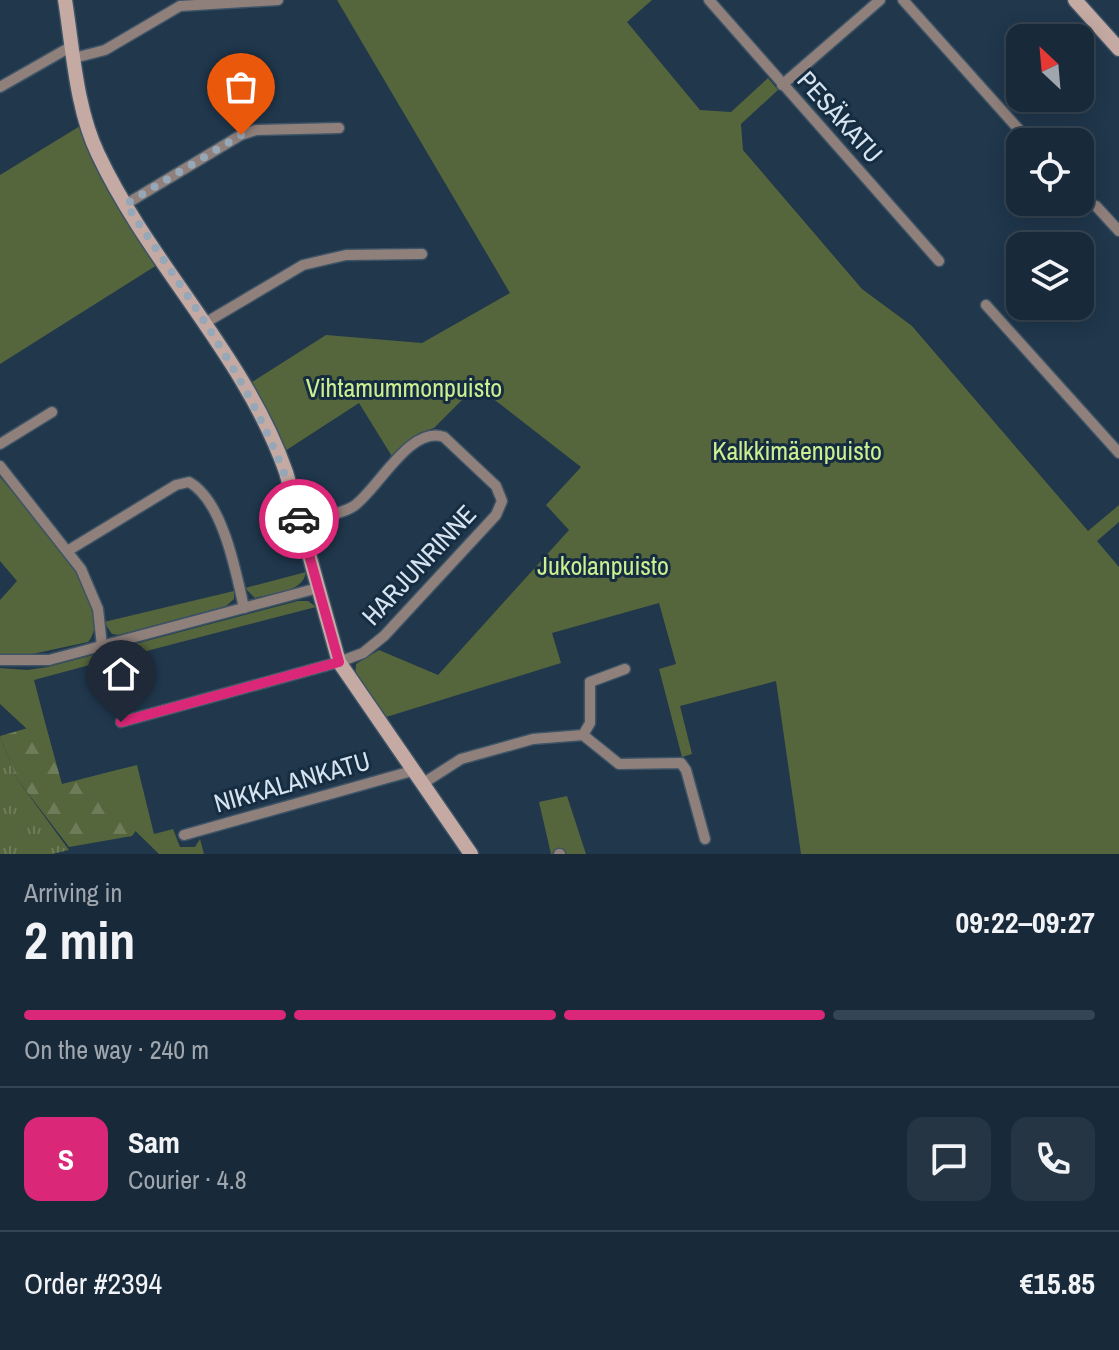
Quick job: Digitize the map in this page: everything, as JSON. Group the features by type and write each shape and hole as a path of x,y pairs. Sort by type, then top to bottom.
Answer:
{"street":[{"path":"65,0 91,137 126,204 205,323 275,443 339,662 471,854"},
{"path":"0,87 73,52 105,50 180,6 278,0"},
{"name":"PESÄKATU","path":"709,0 939,261"},
{"path":"782,85 880,0"},
{"path":"903,0 1017,128"},
{"path":"1075,0 1119,49"},
{"path":"126,204 241,135 265,130 339,128"},
{"path":"1096,206 1119,231"},
{"path":"205,323 303,265 346,255 422,254"},
{"path":"986,305 1119,453"},
{"path":"0,444 52,412"},
{"name":"HARJUNRINNE","path":"300,522 355,505 411,446 427,435 444,437 496,486 501,496 496,515 384,636 363,653 339,662"},
{"path":"0,466 69,550 95,600 102,646"},
{"path":"69,550 176,485 189,482 199,490 220,525 244,608"},
{"path":"0,660 49,660 318,588"},
{"path":"121,722 339,662"},
{"path":"583,735 590,723 590,682 625,669"},
{"path":"422,784 461,759 533,739 583,735 619,764 681,763 705,839"},
{"name":"NIKKALANKATU","path":"184,835 412,771"}],"green space":[{"name":"Kalkkimäenpuisto","path":"337,0 652,0 627,22 700,110 731,112 768,78 778,90 741,124 743,150 862,289 912,326 1088,531 1119,505 1119,522 1097,541 1119,567 1119,854 801,854 776,681 680,706 692,754 682,757 659,669 676,664 659,603 552,633 561,663 383,718 355,678 356,664 379,650 438,675 569,530 546,505 581,467 487,394 465,397 434,428 419,433 393,458 359,403 285,451 249,384 326,335 422,343 510,293"},
{"path":"80,126 103,181 157,265 0,364 0,175"},
{"path":"0,477 47,532 81,581 92,604 95,625 88,642 23,656 0,654 0,600 17,581 0,561"},
{"path":"306,572 299,584 278,593 255,598 245,588"},
{"path":"234,591 234,599 226,606 119,635 112,634 104,622"},
{"path":"298,601 308,601 316,607 112,660 121,698 107,701 97,663 34,680 53,753 0,704 0,668 27,670 48,667"},
{"path":"45,723 62,784 126,768 137,829 132,836 69,847 17,779 0,736"},
{"path":"0,736 17,779 69,850 52,854 0,854"},
{"path":"137,765 154,834 173,829 180,847 195,847 200,839 204,854 159,854 82,779"},
{"path":"567,796 586,854 551,854 539,802"}],"way so far":[{"path":"241,135 126,204 205,323 265,423 282,459 299,519"}],"route":[{"path":"121,722 339,662 299,519"}],"park label":[{"name":"Vihtamummonpuisto","path":"404,388"},
{"name":"Jukolanpuisto","path":"603,566"}]}
